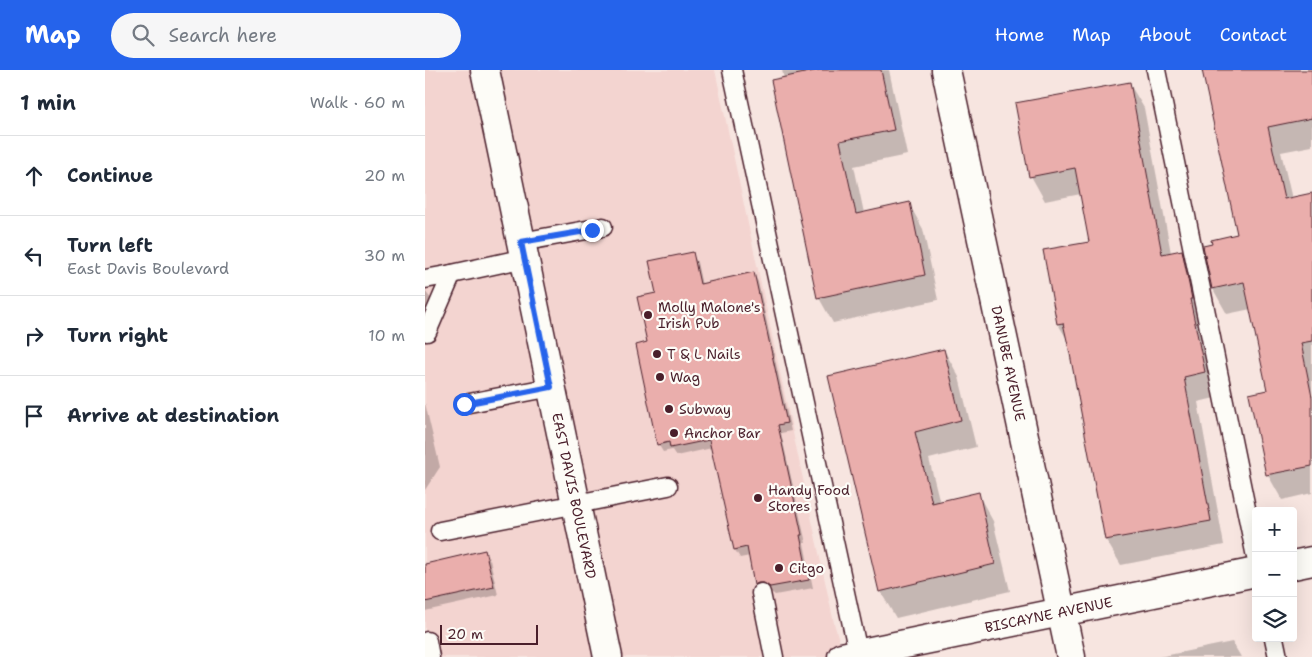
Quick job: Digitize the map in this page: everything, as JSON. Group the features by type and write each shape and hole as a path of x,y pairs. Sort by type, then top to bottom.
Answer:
{"street":[{"name":"EAST DAVIS BOULEVARD","path":"485,70 608,657"},
{"name":"DANUBE AVENUE","path":"946,70 1071,657"},
{"path":"1297,564 1312,561"},
{"name":"BISCAYNE AVENUE","path":"853,656 1252,573"}],"lane":[{"path":"732,70 853,656"},
{"path":"1156,70 1255,552"},
{"path":"425,279 452,274 523,250 603,227"},
{"path":"427,332 452,274"},
{"path":"464,404 551,387"},
{"path":"440,531 668,486"},
{"path":"761,593 774,657"},
{"path":"1275,642 1278,657"}],"shaded area":[{"path":"425,70 715,70 834,623 844,657 425,657"}],"building":[{"path":"819,70 881,70 894,130 840,141 856,214 910,202 925,275 817,298 771,80"},
{"path":"1202,70 1312,70 1312,118 1268,127 1284,199 1312,193 1312,341 1301,343 1312,397 1312,466 1266,475 1249,394 1267,390 1244,282 1212,289 1203,246 1212,244 1211,240 1237,234"},
{"path":"1130,82 1162,254 1182,250 1192,299 1190,299 1205,372 1184,377 1211,521 1105,540 1070,354 1063,323 1057,324 1043,250 1089,242 1075,168 1029,177 1015,103"},
{"path":"693,252 700,284 754,272 787,423 778,425 802,535 800,535 809,580 770,587 764,583 754,585 747,547 734,550 709,440 670,448 669,442 657,445 636,345 647,342 637,297 656,293 649,261"},
{"path":"944,349 961,420 915,432 932,503 979,492 995,564 879,592 828,376"},
{"path":"485,550 494,587 425,602 425,564"}],"place":[{"name":"Molly Malone's Irish Pub","path":"648,315"},
{"name":"T & L Nails","path":"657,354"},
{"name":"Wag","path":"660,377"},
{"name":"Subway","path":"669,409"},
{"name":"Anchor Bar","path":"674,433"},
{"name":"Handy Food Stores","path":"758,498"},
{"name":"Citgo","path":"779,568"}],"route":[{"path":"464,404 551,387 521,242 592,230"}]}
